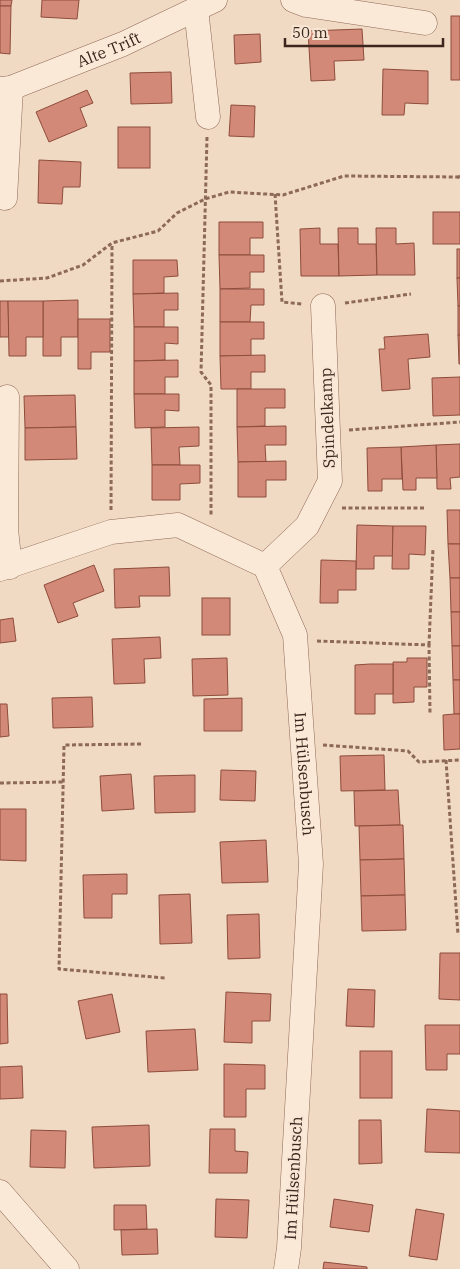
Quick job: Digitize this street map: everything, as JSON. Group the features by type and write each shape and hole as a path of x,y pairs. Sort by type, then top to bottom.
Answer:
{"street":[{"path":"293,0 306,5 425,22"},
{"path":"205,5 208,117"},
{"name":"Alte Trift","path":"6,88 124,44 205,5"},
{"path":"5,198 6,88"},
{"name":"Spindelkamp","path":"265,566 307,526 330,481 323,306"},
{"path":"7,397 5,568 110,532 178,525 265,566"},
{"name":"Im Hülsenbusch","path":"265,566 295,635 311,864 290,1248 286,1269"},
{"path":"0,1192 67,1269"}],"path":[{"path":"208,117 200,372 211,385 211,540"},
{"path":"0,281 47,278 83,265 112,243 158,231 177,213 205,199 228,192 283,195 344,176 459,177"},
{"path":"275,194 282,302 323,306 411,294"},
{"path":"110,532 112,243"},
{"path":"328,431 460,422"},
{"path":"316,508 426,508"},
{"path":"430,713 429,645 433,548"},
{"path":"295,635 310,641 429,645"},
{"path":"303,743 408,751 419,762 460,760"},
{"path":"140,744 64,745 59,969 164,978"},
{"path":"446,760 458,935"},
{"path":"0,783 64,782"}],"building":[{"path":"0,0 12,0 11,6 0,6"},
{"path":"42,0 79,0 77,19 41,17"},
{"path":"0,6 11,6 10,54 0,53"},
{"path":"451,16 460,16 460,80 451,80"},
{"path":"362,29 364,60 334,61 335,80 311,81 308,31"},
{"path":"260,34 261,62 235,64 234,35"},
{"path":"383,69 428,71 428,104 405,103 404,115 382,115"},
{"path":"171,72 172,103 131,104 130,73"},
{"path":"87,90 93,103 80,108 87,126 49,142 36,112"},
{"path":"231,105 255,106 254,137 229,136"},
{"path":"118,127 150,127 150,168 118,168"},
{"path":"39,160 81,162 80,187 63,187 62,204 38,203"},
{"path":"433,212 460,212 460,244 433,244"},
{"path":"219,222 263,222 263,238 250,238 250,255 219,255"},
{"path":"320,228 320,244 338,244 339,276 301,276 300,229"},
{"path":"338,228 358,228 358,244 376,244 377,275 339,276"},
{"path":"376,228 396,228 396,244 414,243 415,275 377,275"},
{"path":"457,249 460,249 460,278 457,278"},
{"path":"219,255 264,255 264,272 250,272 250,288 220,289"},
{"path":"133,260 177,260 178,276 164,277 164,293 133,294"},
{"path":"457,278 460,278 460,306 458,306"},
{"path":"220,289 264,289 264,305 251,305 250,322 220,322"},
{"path":"178,293 178,310 164,310 164,327 134,327 133,294"},
{"path":"78,300 78,337 61,337 61,356 43,356 43,301"},
{"path":"0,301 8,301 9,337 0,337"},
{"path":"8,301 43,301 43,337 26,337 26,356 9,356"},
{"path":"458,306 460,306 460,335 458,335"},
{"path":"78,319 110,319 110,352 91,352 91,369 78,369"},
{"path":"220,322 264,322 264,339 251,339 251,356 220,356"},
{"path":"134,327 178,327 178,344 165,343 165,360 134,361"},
{"path":"428,334 430,357 408,359 410,389 382,391 379,349 385,349 384,337"},
{"path":"458,335 460,335 460,364 459,364"},
{"path":"265,355 265,372 251,372 251,389 221,389 220,356"},
{"path":"178,360 178,377 165,377 165,394 134,394 134,361"},
{"path":"460,377 460,415 433,416 432,378"},
{"path":"237,389 285,389 285,408 265,408 265,426 237,427"},
{"path":"134,394 179,394 179,411 165,410 165,427 135,428"},
{"path":"75,395 76,427 25,428 24,396"},
{"path":"286,426 286,445 265,445 266,462 238,462 237,427"},
{"path":"76,427 77,459 25,460 25,428"},
{"path":"199,427 199,446 179,447 180,465 152,465 151,428"},
{"path":"460,444 460,477 450,478 451,489 437,489 436,445"},
{"path":"436,445 437,478 416,478 416,490 403,490 401,447"},
{"path":"401,447 402,479 382,479 382,491 368,491 367,448"},
{"path":"286,461 286,480 266,480 266,497 238,497 238,462"},
{"path":"152,465 200,465 200,483 180,484 180,500 152,500"},
{"path":"447,510 460,510 460,544 448,544"},
{"path":"357,525 393,526 393,556 374,556 374,569 356,569"},
{"path":"393,526 426,526 425,555 409,554 409,569 392,569"},
{"path":"448,544 460,544 460,578 450,578"},
{"path":"321,560 356,561 356,590 338,590 338,603 320,603"},
{"path":"94,565 104,591 73,603 78,616 58,623 44,585"},
{"path":"169,567 170,596 139,596 140,607 115,608 114,569"},
{"path":"450,578 460,578 460,612 451,612"},
{"path":"202,598 230,598 230,635 202,635"},
{"path":"451,612 460,612 460,646 452,646"},
{"path":"13,618 16,641 0,643 0,620"},
{"path":"160,637 161,658 144,659 145,683 114,684 112,639"},
{"path":"452,646 460,646 460,680 453,680"},
{"path":"227,658 228,695 193,696 192,659"},
{"path":"407,658 427,658 427,687 414,687 414,702 393,703 393,662 407,662"},
{"path":"393,664 393,694 375,694 375,714 355,714 355,665"},
{"path":"453,680 460,680 460,714 454,714"},
{"path":"92,697 93,727 53,728 52,698"},
{"path":"242,698 242,731 204,731 204,699"},
{"path":"0,704 7,704 9,736 0,737"},
{"path":"460,714 460,749 444,750 443,715"},
{"path":"384,755 385,790 341,791 340,756"},
{"path":"221,770 256,771 255,801 220,800"},
{"path":"131,774 134,809 102,811 100,776"},
{"path":"195,775 195,812 155,813 154,776"},
{"path":"398,790 400,825 355,826 354,791"},
{"path":"0,809 26,809 26,861 0,860"},
{"path":"403,825 404,859 360,860 359,826"},
{"path":"266,840 268,882 222,883 220,842"},
{"path":"404,859 405,895 361,896 360,860"},
{"path":"127,874 127,894 112,894 112,918 84,918 83,875"},
{"path":"190,894 192,943 160,944 159,895"},
{"path":"405,895 406,930 362,931 361,896"},
{"path":"259,914 260,958 228,959 227,915"},
{"path":"440,953 460,953 460,1000 439,999"},
{"path":"348,989 375,990 374,1027 346,1026"},
{"path":"226,992 271,994 270,1021 252,1021 252,1043 224,1042"},
{"path":"0,994 7,994 8,1043 0,1044"},
{"path":"112,994 120,1032 86,1039 78,1001"},
{"path":"425,1025 460,1025 460,1054 447,1054 447,1070 426,1070"},
{"path":"195,1029 198,1070 148,1072 146,1031"},
{"path":"360,1051 392,1051 392,1098 360,1098"},
{"path":"224,1064 265,1065 265,1089 246,1089 246,1117 224,1117"},
{"path":"22,1066 23,1098 0,1099 0,1067"},
{"path":"427,1109 460,1111 460,1153 425,1152"},
{"path":"359,1120 381,1120 382,1163 359,1164"},
{"path":"149,1125 150,1166 94,1168 92,1127"},
{"path":"210,1129 235,1129 235,1151 248,1152 247,1173 209,1173"},
{"path":"31,1130 66,1131 65,1168 30,1167"},
{"path":"216,1199 249,1200 247,1238 215,1237"},
{"path":"334,1199 373,1205 369,1232 330,1227"},
{"path":"114,1205 146,1205 147,1229 114,1230"},
{"path":"416,1209 444,1214 437,1260 409,1256"},
{"path":"157,1229 158,1254 122,1255 121,1230"},
{"path":"324,1262 367,1267 367,1269 323,1269"}]}
